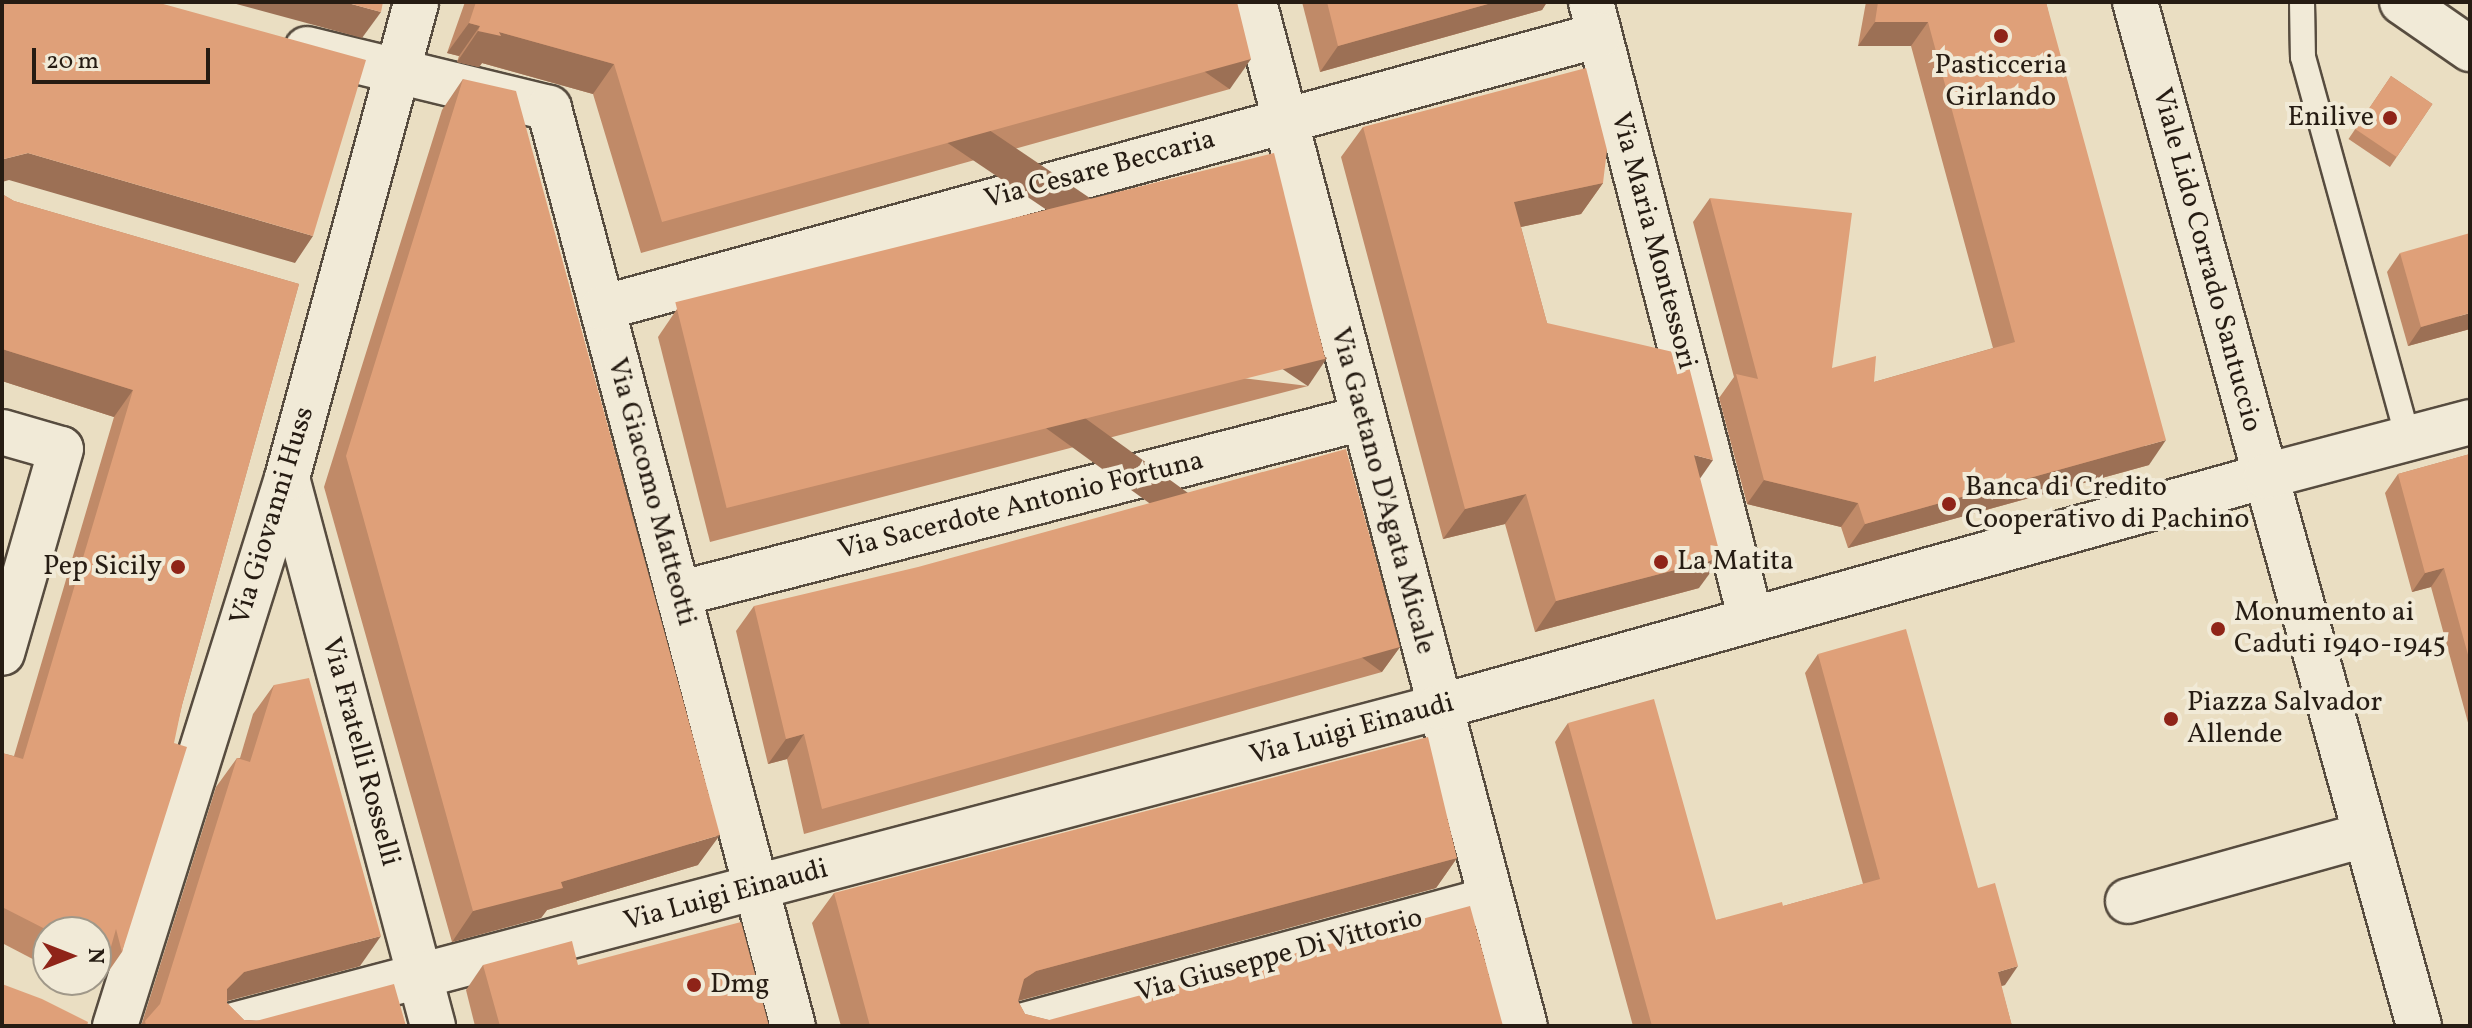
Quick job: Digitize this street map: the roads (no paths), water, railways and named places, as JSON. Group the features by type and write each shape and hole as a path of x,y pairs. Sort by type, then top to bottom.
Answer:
{"street":[{"name":"Via Giovanni Huss","path":"115,1026 287,478 416,2"},
{"name":"Via Gaetano D'Agata Micale","path":"1254,2 1525,1026"},
{"name":"Viale Lido Corrado Santuccio","path":"2135,2 2419,1026"},
{"path":"2402,2 2470,49"},
{"name":"Via Cesare Beccaria","path":"602,308 1284,119 1595,18"},
{"name":"Via Maria Montessori","path":"1595,18 1751,620"},
{"path":"274,40 397,74"},
{"name":"Via Giacomo Matteotti","path":"397,74 549,108 793,1026"},
{"path":"289,287 334,300"},
{"name":"Via Sacerdote Antonio Fortuna","path":"678,594 1363,418"},
{"name":"Via Luigi Einaudi","path":"230,1026 1439,707 2470,422"},
{"path":"2,432 61,449 2,653"},
{"name":"Via Fratelli Rosselli","path":"287,478 433,1026"},
{"path":"2128,901 2365,835"},
{"name":"Via Giuseppe Di Vittorio","path":"1021,1026 1491,899"}],"lane":[{"path":"2302,2 2303,57 2408,438"}],"place":[{"name":"Pasticceria Girlando","path":"2001,36"},
{"name":"Enilive","path":"2390,118"},
{"name":"Banca di Credito Cooperativo di Pachino","path":"1949,504"},
{"name":"La Matita","path":"1661,562"},
{"name":"Pep Sicily","path":"178,567"},
{"name":"Monumento ai Caduti 1940-1945","path":"2218,629"},
{"name":"Piazza Salvador Allende","path":"2171,719"},
{"name":"Dmg","path":"694,985"}]}
